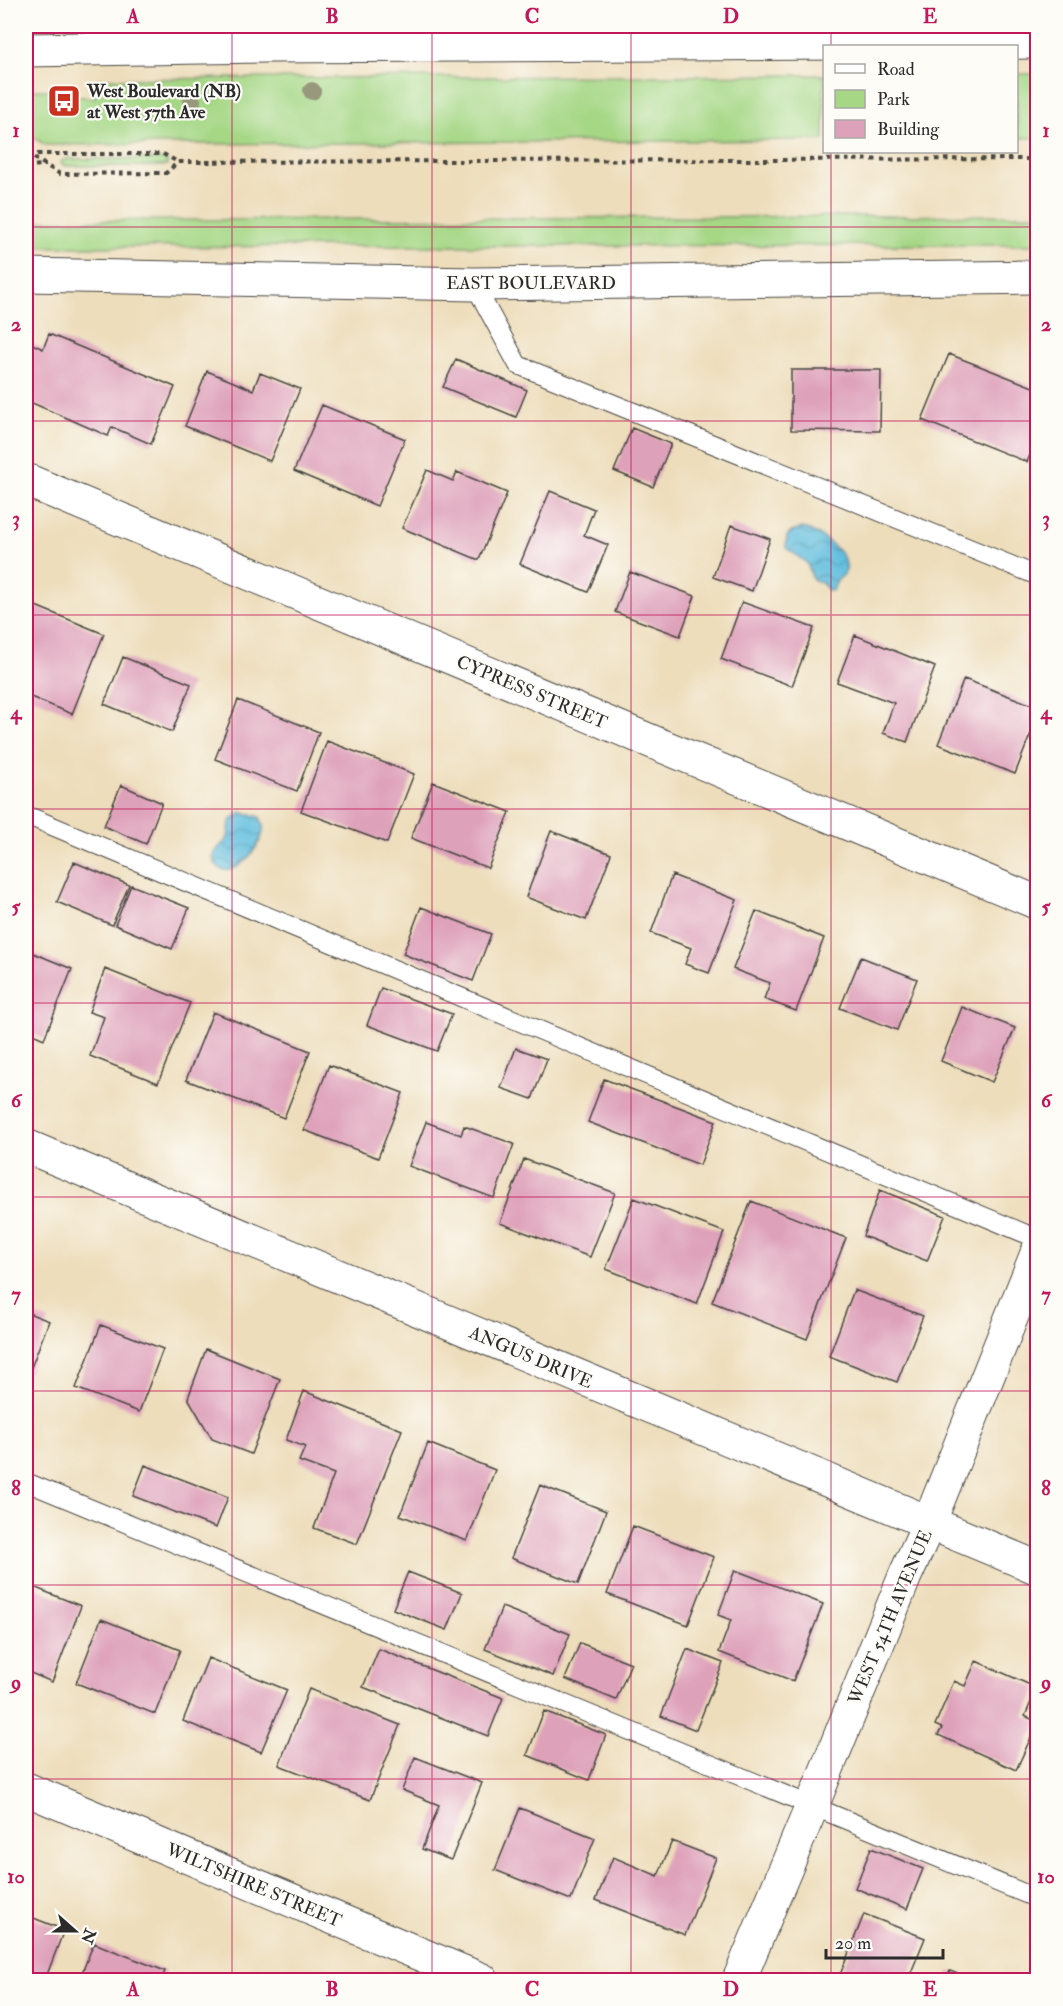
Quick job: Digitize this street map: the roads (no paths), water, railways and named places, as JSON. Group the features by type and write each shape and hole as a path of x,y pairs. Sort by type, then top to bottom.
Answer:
{"street":[{"path":"26,50 269,36 1038,42"},
{"name":"EAST BOULEVARD","path":"26,275 474,284 1038,277"},
{"name":"CYPRESS STREET","path":"26,482 1038,903"},
{"name":"ANGUS DRIVE","path":"26,1146 1038,1568"},
{"name":"WEST 54TH AVENUE","path":"739,1980 905,1576 929,1523 1038,1251"},
{"name":"WILTSHIRE STREET","path":"26,1789 482,1980"}],"lane":[{"path":"474,284 518,365 1038,576"},
{"path":"26,815 1038,1239"},
{"path":"26,1482 1038,1899"}],"water":[{"path":"803,528 824,538 843,556 846,570 833,590 829,591 822,583 813,580 807,563 786,548 787,536"},
{"path":"241,812 260,817 263,825 261,839 242,864 234,869 226,870 219,867 213,858 215,852 228,838 230,821"}],"place":[{"name":"West Boulevard (NB) at West 57th Ave","path":"64,101"}]}
